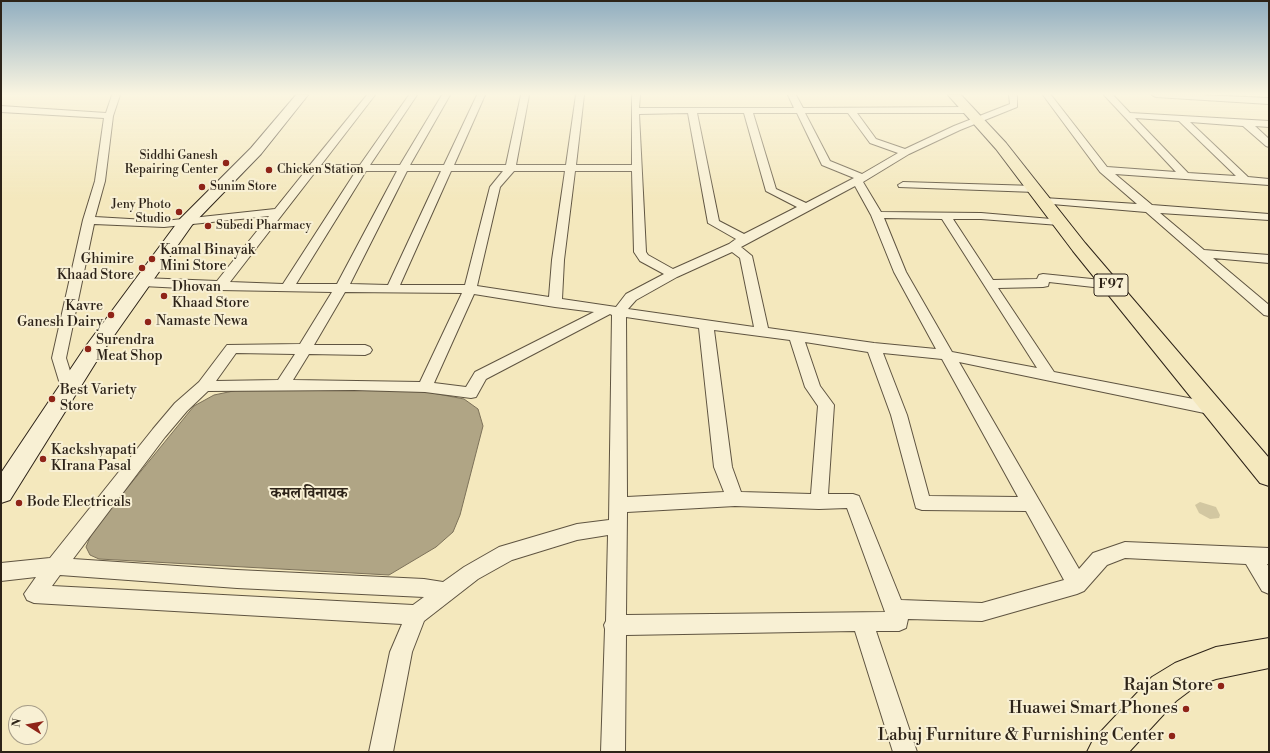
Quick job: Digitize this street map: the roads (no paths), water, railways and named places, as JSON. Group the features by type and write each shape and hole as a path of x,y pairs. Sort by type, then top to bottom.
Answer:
{"main road":[{"path":"1,493 68,390 186,222 256,151 273,130"},
{"name":"F97","path":"986,130 1269,476"},
{"path":"1105,752 1164,689 1186,674 1216,663 1257,654 1269,653"}],"street":[{"path":"68,390 59,358 89,220 100,181 107,130"},
{"path":"220,286 342,130"},
{"path":"287,288 363,168 389,130"},
{"path":"283,384 342,287 403,169 426,130"},
{"path":"393,287 465,130"},
{"path":"425,387 470,289 495,187 510,169 518,130"},
{"path":"555,303 558,260 576,130"},
{"path":"636,130 640,252 644,258 673,274"},
{"path":"696,130 714,223 744,239"},
{"path":"754,130 771,190 805,207"},
{"path":"810,130 826,163 860,179 877,215 900,272 946,356 1077,585"},
{"path":"865,130 874,142 906,152"},
{"path":"204,386 283,384 425,387 471,393 480,376 613,311 631,297 673,274 733,247 744,239 860,179 946,130"},
{"path":"1074,130 1104,170 1199,253 1267,309"},
{"path":"1141,130 1185,176"},
{"path":"1194,130 1245,180"},
{"path":"1254,130 1269,144"},
{"path":"311,168 637,168"},
{"path":"1104,170 1269,182"},
{"path":"903,185 1040,195 1149,209 1269,217"},
{"path":"89,220 164,224 277,212"},
{"path":"877,215 981,216 1060,222"},
{"path":"945,216 1050,377"},
{"path":"733,247 746,256 762,332"},
{"path":"1199,253 1269,259"},
{"path":"989,284 1043,283 1043,278 1111,285"},
{"path":"143,282 287,288 393,287 470,289 706,325 796,336 874,348 946,356 1214,409"},
{"path":"613,311 618,505 614,625 613,752"},
{"path":"706,325 723,467 735,499"},
{"path":"796,336 811,382 826,406 819,502"},
{"path":"365,350 232,348 204,386 180,407 54,566 34,594 416,614"},
{"path":"874,348 899,414 922,503 1031,504"},
{"path":"614,625 899,621 853,501 819,502 735,499 618,505"},
{"path":"381,752 401,652 416,614 471,573 506,553 577,532 618,526"},
{"path":"894,609 982,612 1077,585 1100,559 1126,550 1260,556 1269,585"},
{"path":"1,572 54,566 237,579 424,588 447,592"},
{"path":"863,622 905,752"}],"place":[{"name":"Siddhi Ganesh Repairing Center","path":"226,163"},
{"name":"Chicken Station","path":"269,170"},
{"name":"Sunim Store","path":"202,187"},
{"name":"Jeny Photo Studio","path":"179,212"},
{"name":"Subedi Pharmacy","path":"208,226"},
{"name":"Kamal Binayak Mini Store","path":"152,259"},
{"name":"Ghimire Khaad Store","path":"142,268"},
{"name":"Dhovan Khaad Store","path":"164,296"},
{"name":"Kavre Ganesh Dairy","path":"111,315"},
{"name":"Namaste Newa","path":"148,322"},
{"name":"Surendra Meat Shop","path":"88,349"},
{"name":"Best Variety Store","path":"52,399"},
{"name":"Kackshyapati KIrana Pasal","path":"43,459"},
{"name":"Bode Electricals","path":"19,503"},
{"name":"Rajan Store","path":"1221,686"},
{"name":"Huawei Smart Phones","path":"1186,709"},
{"name":"Labuj Furniture & Furnishing Center","path":"1172,736"}],"district":[{"name":"कमल विनायक","path":"309,494"}]}
